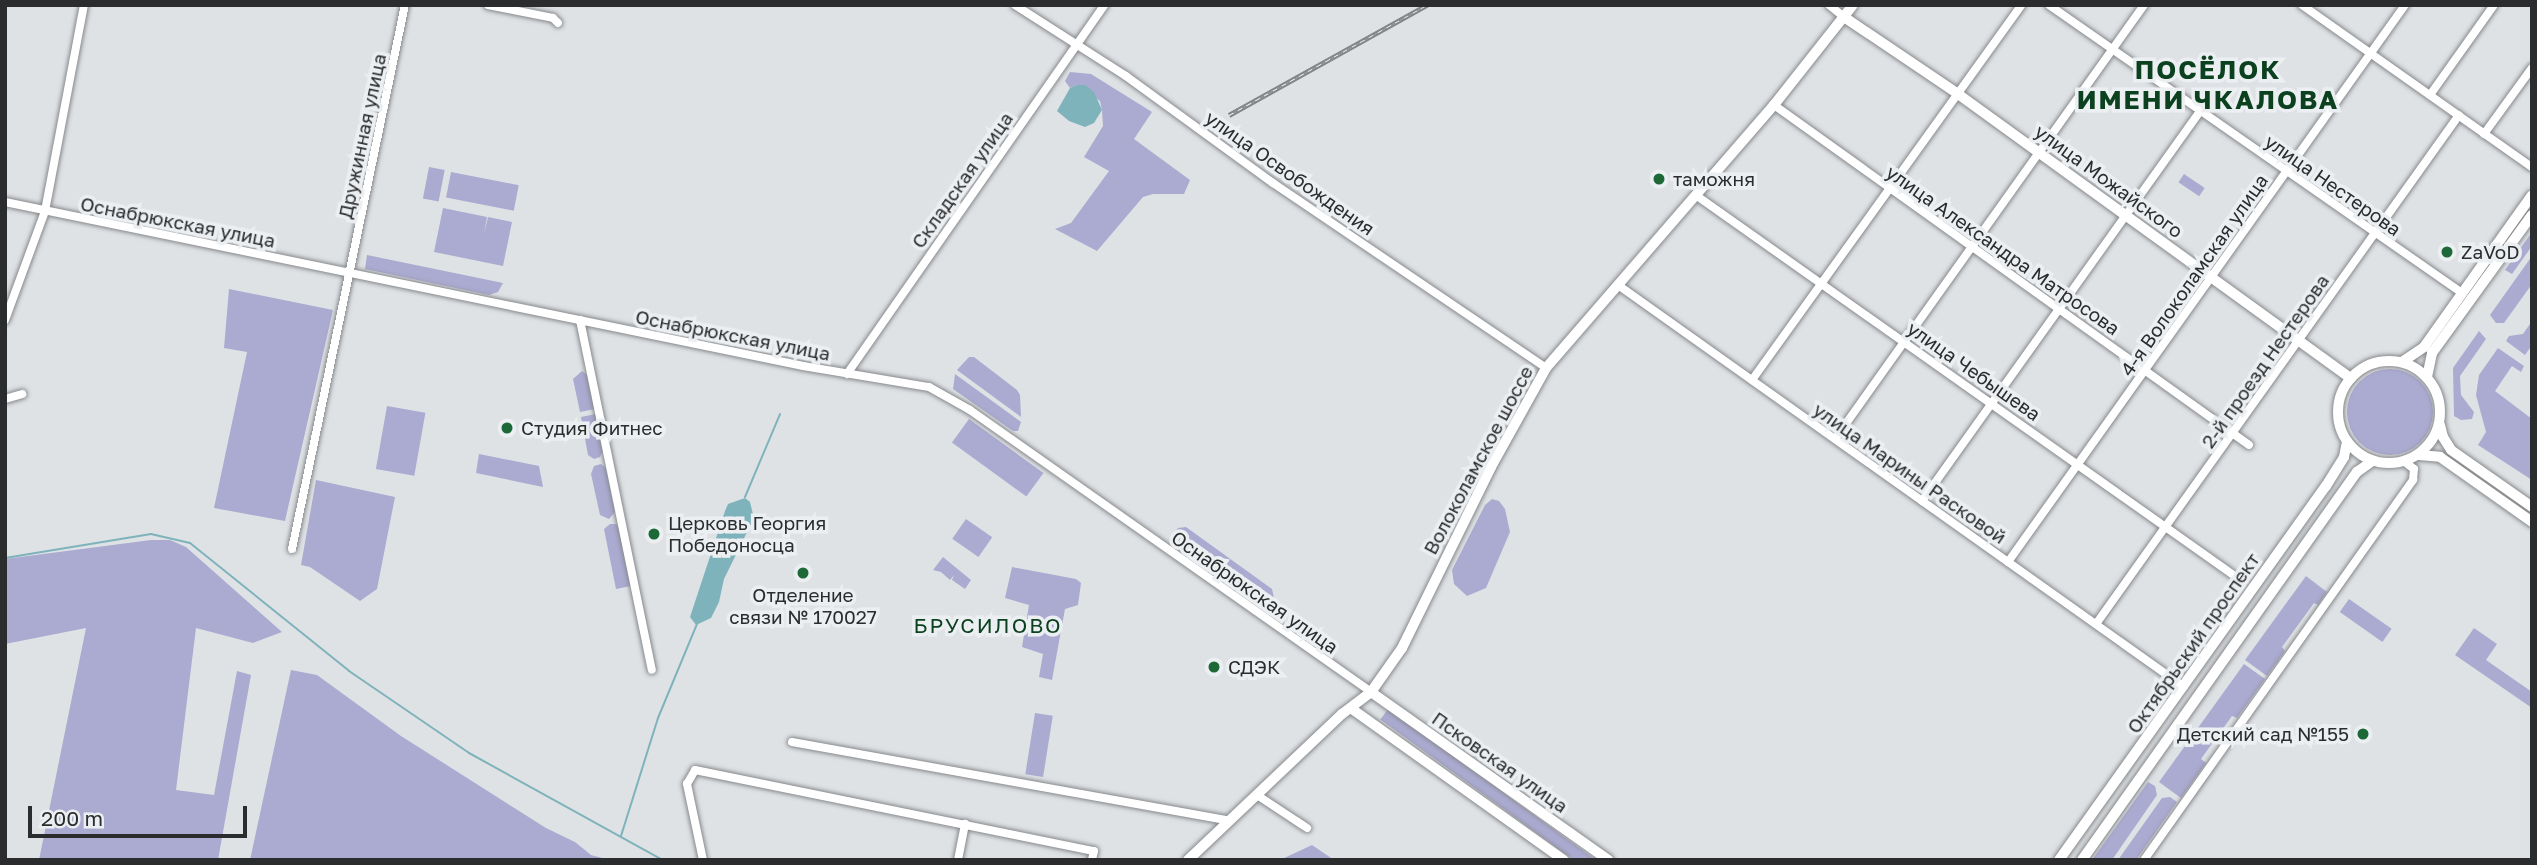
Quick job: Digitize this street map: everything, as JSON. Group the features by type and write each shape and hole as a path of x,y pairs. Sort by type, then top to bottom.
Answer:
{"main road":[{"name":"Волоколамское шоссе","path":"1188,860 1342,714 1371,692 1402,648 1491,467 1546,368 1774,105 1853,5"},
{"name":"улица Можайского","path":"1844,18 1958,94 2351,378"},
{"path":"2532,195 2422,349 2402,362 2377,363 2351,378 2343,391 2338,412 2347,442 2372,461 2388,464 2419,455 2431,454 2440,457 2532,522"},
{"path":"2427,377 2432,353 2532,215"},
{"path":"2402,362 2427,377 2439,400 2442,437 2451,450 2532,507"},
{"path":"2419,455 2433,440 2441,421"},
{"name":"Октябрьский проспект","path":"2059,860 2331,478 2344,457 2347,442"},
{"name":"Октябрьский проспект","path":"2081,860 2357,472 2372,461"},
{"name":"Псковская улица","path":"1371,692 1608,860"},
{"path":"1352,709 1564,860"}],"street":[{"path":"5,320 45,211 84,5"},
{"name":"Дружинная улица","path":"292,550 405,5"},
{"path":"488,5 553,18 558,23"},
{"name":"улица Освобождения","path":"1016,5 1075,46 1126,76 1273,183 1546,368"},
{"name":"Складская улица","path":"847,374 1104,5"},
{"path":"1829,5 1844,18"},
{"path":"1752,380 2021,5"},
{"name":"улица Нестерова","path":"2049,5 2462,293"},
{"path":"1835,439 2144,5"},
{"path":"2302,5 2314,8 2371,53 2532,167"},
{"name":"4-я Волоколамская улица","path":"2008,562 2405,5"},
{"path":"2430,95 2494,5"},
{"path":"2484,134 2532,68"},
{"name":"улица Александра Матросова","path":"1774,105 2249,445"},
{"path":"1922,500 2199,112"},
{"name":"2-й проезд Нестерова","path":"2096,624 2459,115"},
{"name":"улица Чебышева","path":"1697,196 1823,282 2232,574"},
{"name":"Оснабрюкская улица","path":"5,202 847,374 921,385 945,394 1371,692"},
{"name":"улица Марины Расковой","path":"1618,285 2184,687"},
{"path":"580,320 652,670"},
{"path":"5,399 22,394"},
{"path":"2144,860 2403,496 2415,474 2412,466 2404,461"},
{"path":"792,742 1230,821"},
{"path":"703,860 687,784 695,770 965,824 1093,855"},
{"path":"1257,795 1307,828"},
{"path":"958,860 965,824"}],"shaded area":[{"path":"1070,72 1091,74 1152,112 1134,139 1190,180 1184,194 1153,194 1143,197 1097,251 1055,229 1071,223 1109,171 1084,157 1103,126 1102,110 1100,101 1077,85 1070,88 1065,81"},
{"path":"1085,85 1094,92 1102,110 1094,123 1085,127 1069,121 1057,111 1070,88"},
{"path":"429,167 445,170 439,201 423,198"},
{"path":"451,172 519,185 514,211 446,198"},
{"path":"2184,174 2205,188 2199,196 2178,182"},
{"path":"443,208 487,217 484,234 488,217 512,222 503,266 434,252"},
{"path":"2532,232 2532,246 2512,274 2505,270"},
{"path":"367,255 503,283 498,292 489,295 365,269"},
{"path":"2532,256 2532,284 2504,323 2496,323 2490,315"},
{"path":"229,289 333,310 285,521 214,508 247,352 224,348"},
{"path":"2532,321 2532,345 2525,355 2506,341 2509,336 2523,334"},
{"path":"2479,331 2486,339 2460,376 2461,395 2474,412 2472,419 2461,420 2454,416 2453,368"},
{"path":"2498,348 2524,366 2521,372 2512,366 2495,391 2532,419 2532,480 2478,445 2486,432 2476,395 2479,375"},
{"path":"969,357 974,357 1017,390 1020,395 1021,417 957,370"},
{"path":"2390,369 2414,376 2426,388 2433,412 2426,436 2414,448 2390,455 2366,448 2354,436 2347,412 2354,388 2366,376"},
{"path":"582,371 588,376 595,409 580,412 573,379"},
{"path":"955,374 1021,422 1018,431 1013,431 953,389"},
{"path":"387,406 425,413 414,476 376,469"},
{"path":"596,414 603,451 600,457 594,459 588,455 581,417"},
{"path":"969,419 1043,473 1026,497 952,442"},
{"path":"479,454 539,466 543,487 476,473"},
{"path":"601,464 606,468 616,511 609,519 600,515 591,474 594,466"},
{"path":"316,480 395,497 377,589 360,601 310,567 301,565"},
{"path":"745,498 750,502 754,518 724,579 719,602 711,618 696,625 690,617 725,511 728,504"},
{"path":"1492,499 1499,501 1505,509 1510,532 1486,588 1467,596 1454,584 1452,570 1485,505"},
{"path":"966,519 992,537 978,557 952,539"},
{"path":"610,524 616,524 619,528 631,586 616,589 604,529"},
{"path":"1186,527 1272,589 1274,598 1269,605 1263,608 1171,543 1171,537 1178,528"},
{"path":"151,540 170,540 186,547 282,632 253,643 196,628 176,790 214,795 237,671 251,675 218,860 39,860 86,628 5,644 5,559"},
{"path":"943,557 971,580 965,589 952,580 954,575 950,580 941,572 933,570"},
{"path":"1012,567 1076,579 1081,583 1078,605 1065,609 1052,680 1039,677 1043,654 1022,647 1029,605 1005,598"},
{"path":"2306,576 2327,592 2318,605 2314,603 2282,647 2285,651 2267,676 2245,660"},
{"path":"2349,599 2392,629 2382,642 2340,612"},
{"path":"2474,628 2497,644 2486,660 2532,692 2532,708 2455,655"},
{"path":"2244,664 2265,679 2237,718 2232,716 2201,759 2206,763 2181,798 2159,782"},
{"path":"291,670 317,675 401,736 546,828 575,842 591,855 610,860 250,860"},
{"path":"1388,709 1596,860 1574,860 1380,720"},
{"path":"1035,713 1053,716 1043,777 1025,774"},
{"path":"2148,782 2155,786 2157,795 2112,860 2092,860"},
{"path":"2170,797 2177,802 2136,860 2118,860 2162,798"},
{"path":"1312,845 1334,860 1280,860"}],"waterway":[{"path":"745,497 780,414"},
{"path":"5,558 151,534 190,543 349,671 469,753 663,860"},
{"path":"621,836 658,718 697,624"}],"railway":[{"path":"1229,115 1427,5"}],"place":[{"name":"таможня","path":"1659,179"},
{"name":"ZaVoD","path":"2447,252"},
{"name":"Студия Фитнес","path":"507,428"},
{"name":"Церковь Георгия Победоносца","path":"654,534"},
{"name":"Отделение связи № 170027","path":"803,573"},
{"name":"СДЭК","path":"1214,667"},
{"name":"Детский сад №155","path":"2363,734"}],"district":[{"name":"ПОСЁЛОК ИМЕНИ ЧКАЛОВА","path":"2208,85"},
{"name":"БРУСИЛОВО","path":"988,625"}]}
